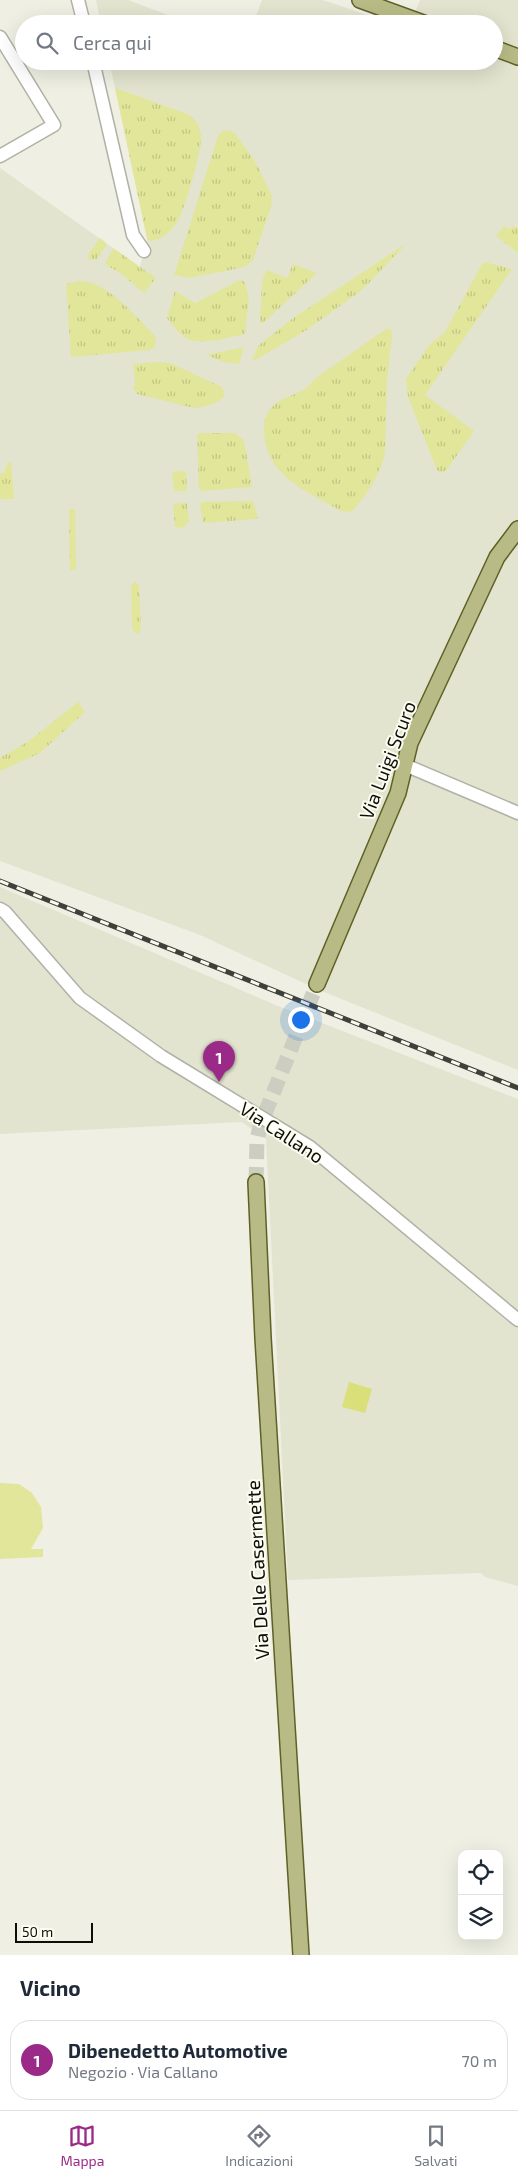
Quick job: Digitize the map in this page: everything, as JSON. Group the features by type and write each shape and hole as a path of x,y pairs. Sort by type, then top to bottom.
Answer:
{"main road":[{"path":"360,0 401,15"},
{"path":"503,51 518,57"},
{"name":"Via Luigi Scuro","path":"317,984 398,794 410,743 497,558 518,529"},
{"name":"Via Delle Casermette","path":"256,1182 263,1348 300,1955"}],"street":[{"path":"78,0 82,15"},
{"path":"0,37 15,61"},
{"path":"0,156 54,125 20,70"},
{"path":"95,70 133,235 144,251"},
{"path":"405,765 518,813"},
{"name":"Via Callano","path":"0,909 5,912 80,998 161,1056 310,1147 518,1320"}],"shaded area":[{"path":"96,0 128,0 168,15 99,15"},
{"path":"262,0 323,0 367,15 256,15"},
{"path":"420,0 518,0 518,1070 319,990 200,935 0,861 0,168 140,267 148,235 111,70 503,70 503,15 414,15"},
{"path":"0,887 278,1006 518,1099 518,1586 485,1577 481,1573 288,1580 266,1139 242,1122 0,1134"},
{"path":"349,1382 372,1389 365,1413 342,1407"}],"green space":[{"path":"115,88 190,115 197,124 201,135 196,166 179,218 168,233 151,241 147,239"},
{"path":"227,130 235,133 256,163 272,196 271,207 253,260 245,267 189,278 174,275 218,136 221,132"},
{"path":"504,226 510,229 512,226 518,228 518,253 496,236"},
{"path":"100,238 107,244 97,259 88,260 89,253"},
{"path":"407,243 362,290 305,331 252,360 259,345 292,319"},
{"path":"113,248 156,278 144,293 120,273 105,264"},
{"path":"485,262 512,269 425,395 474,431 446,471 441,472 437,470 408,397 406,379 430,344 445,332 482,264"},
{"path":"293,264 317,273 263,323 260,323 262,282 266,270 287,278"},
{"path":"240,280 245,282 249,299 245,334 213,341 197,341 183,336 167,318 175,291 195,303"},
{"path":"79,281 90,283 111,293 156,337 155,347 150,350 71,357 66,284"},
{"path":"386,329 391,329 392,336 387,380 385,453 376,477 362,499 351,512 341,511 303,489 281,473 267,449 264,434 265,419 270,409 276,403 305,389 317,377"},
{"path":"244,347 239,364 225,362 206,355"},
{"path":"170,363 222,387 225,395 219,401 194,408 137,394 133,388 135,383 133,364"},
{"path":"199,433 235,433 244,440 252,487 202,491 199,488 197,435"},
{"path":"11,460 14,499 0,499 0,474 5,472 6,466"},
{"path":"186,471 187,491 174,491 172,472"},
{"path":"253,501 258,518 256,519 203,523 200,504 203,502"},
{"path":"187,503 189,521 183,528 175,527 173,504"},
{"path":"69,509 75,509 76,570 70,570"},
{"path":"135,581 139,586 141,627 140,632 137,634 132,627 131,586"},
{"path":"78,702 85,712 40,753 0,771 0,758 29,741"},
{"path":"0,1483 19,1484 32,1493 41,1507 43,1528 31,1549 43,1549 43,1557 0,1559"}],"tunnel":[{"path":"256,1182 257,1140 260,1126 317,984"}],"railway":[{"path":"0,881 518,1088"}],"place":[{"name":"Dibenedetto Automotive","path":"219,1082"}]}
